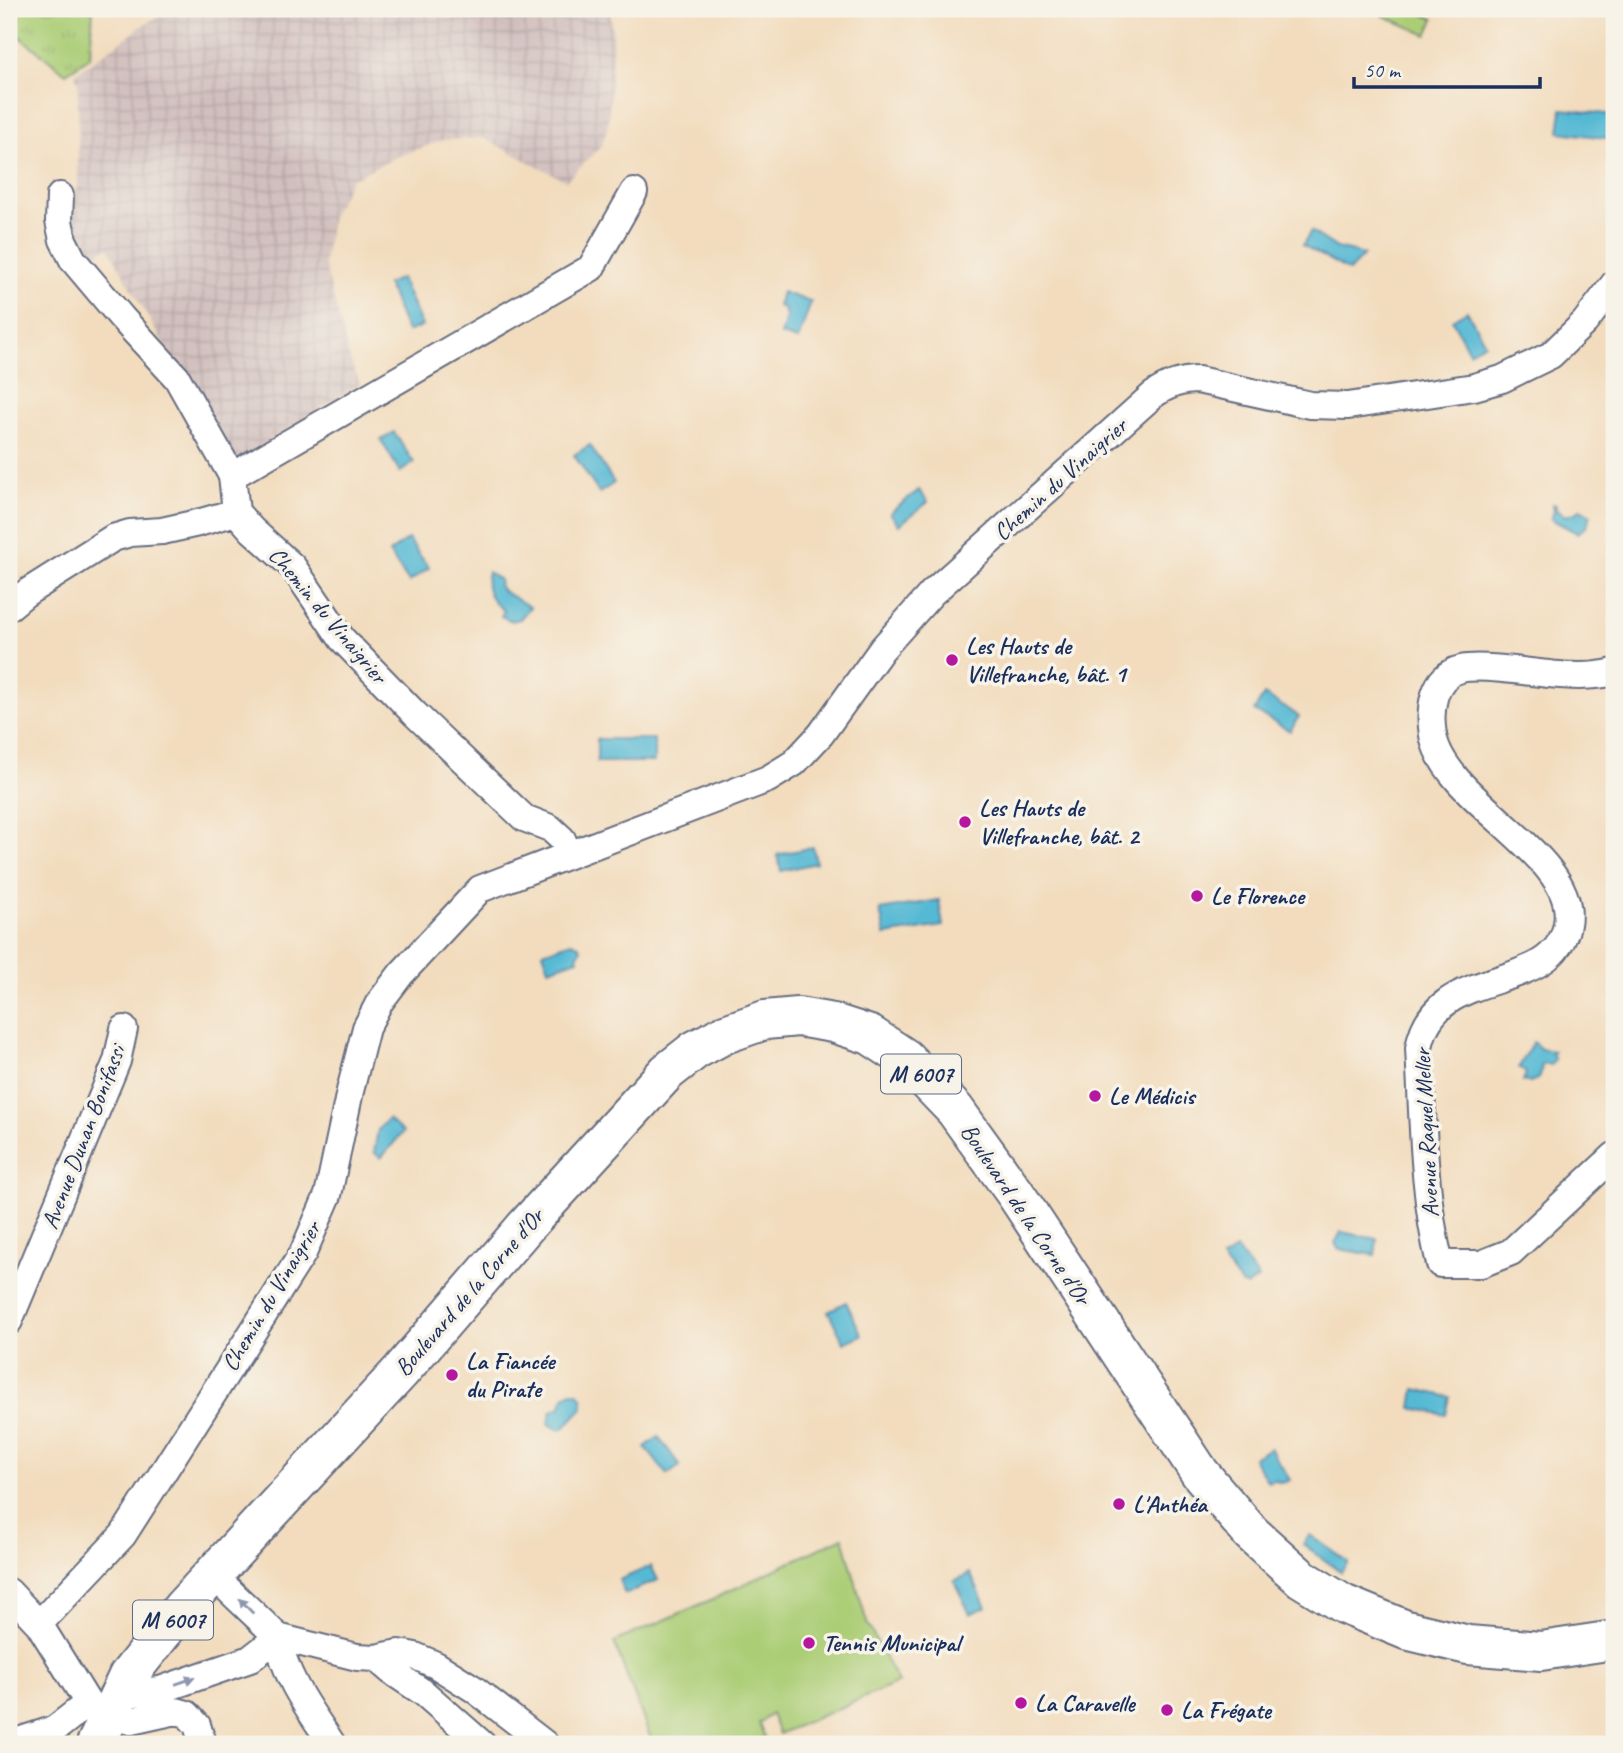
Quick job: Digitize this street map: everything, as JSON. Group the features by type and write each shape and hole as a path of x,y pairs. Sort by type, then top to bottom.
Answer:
{"main road":[{"name":"Boulevard de la Corne d'Or","path":"103,1715 134,1667 213,1575 401,1371 544,1205 667,1072 695,1050 724,1034 765,1020 798,1017 833,1023 870,1035 905,1058 955,1110 1015,1193 1200,1473 1251,1533 1301,1578 1343,1604 1393,1625 1468,1645 1541,1651 1614,1640"}],"street":[{"path":"232,476 591,268 634,192"},
{"path":"9,607 26,593 113,538 130,533 162,531 236,512 232,476 177,378 73,260 63,240 59,221 60,196"},
{"name":"Chemin du Vinaigrier","path":"39,1624 123,1535 303,1253 328,1195 366,1028 379,1003 401,974 480,889 768,779 794,763 821,734 882,649 932,593 1166,386 1184,380 1198,380 1310,405 1348,406 1474,387 1502,379 1550,355 1585,322 1614,284"},
{"name":"Chemin du Vinaigrier","path":"236,512 293,567 342,639 415,714 524,818 550,828 562,839 569,854"},
{"name":"Avenue Raquel Meller","path":"1614,672 1575,676 1487,667 1460,669 1445,679 1434,694 1430,718 1434,743 1446,769 1549,869 1564,894 1568,922 1559,945 1541,964 1470,988 1449,998 1430,1017 1422,1031 1419,1048 1427,1187 1440,1264 1481,1264 1511,1252 1614,1156"},
{"name":"Avenue Dunan Bonifassi","path":"9,1321 117,1061 124,1029"},
{"path":"213,1575 278,1637 357,1657 376,1658 399,1653 436,1665 485,1697 545,1744"},
{"path":"9,1592 39,1624 103,1715 131,1721 176,1711 187,1714 197,1726 201,1738 199,1744"},
{"path":"9,1744 103,1715 160,1690 250,1659 278,1637"},
{"path":"278,1637 282,1657 295,1688 332,1744"},
{"path":"376,1658 424,1693 481,1744"}],"shaded area":[{"path":"173,9 610,9 613,37 608,125 602,145 566,181 483,138 443,140 401,155 351,179 331,217 324,263 350,359 360,384 236,461 108,247 88,260 75,243 70,218 78,186 78,82 75,74 137,28"}],"green space":[{"path":"9,9 93,9 90,57 66,73 12,31 9,34"},
{"path":"1385,9 1412,9 1434,19 1427,35 1382,15"},
{"path":"843,1537 867,1623 898,1683 779,1734 771,1714 759,1723 767,1743 764,1744 653,1744 614,1642"}],"water":[{"path":"1562,109 1614,115 1614,139 1559,132"},
{"path":"1311,231 1337,248 1364,255 1349,271 1303,245"},
{"path":"401,278 422,326 407,332 387,284"},
{"path":"782,292 811,302 798,340 781,335 786,317 784,308 778,306"},
{"path":"1467,311 1485,343 1469,352 1452,320"},
{"path":"394,432 414,463 400,472 381,440"},
{"path":"590,445 614,483 599,493 574,455"},
{"path":"919,490 928,502 899,525 890,513"},
{"path":"1553,504 1556,505 1556,510 1566,516 1580,509 1591,515 1586,527 1577,533 1551,519"},
{"path":"408,539 429,568 409,582 389,553"},
{"path":"488,572 500,580 499,585 503,591 530,607 520,619 512,621 501,616 504,611 495,603 487,589"},
{"path":"1264,695 1299,716 1290,731 1254,711"},
{"path":"597,739 654,739 654,762 597,762"},
{"path":"813,847 816,863 781,871 777,855"},
{"path":"939,900 943,926 885,935 880,910"},
{"path":"571,942 579,945 581,949 578,959 549,969 543,952"},
{"path":"1533,1042 1541,1049 1554,1051 1552,1054 1555,1059 1551,1065 1542,1064 1540,1077 1531,1083 1523,1081 1526,1073 1519,1067"},
{"path":"388,1119 403,1132 381,1158 374,1152 378,1130"},
{"path":"1341,1232 1377,1239 1375,1255 1338,1249 1335,1243"},
{"path":"1236,1249 1259,1278 1247,1286 1242,1285 1222,1259"},
{"path":"846,1302 862,1335 844,1343 828,1311"},
{"path":"1415,1389 1450,1397 1446,1415 1412,1408"},
{"path":"577,1392 582,1397 583,1408 559,1430 549,1424 551,1411 560,1408 565,1396"},
{"path":"659,1437 680,1466 667,1475 645,1447"},
{"path":"1270,1448 1290,1480 1282,1483 1274,1480 1268,1482 1253,1458"},
{"path":"1310,1535 1348,1562 1341,1572 1303,1544"},
{"path":"651,1566 658,1580 625,1594 619,1580"},
{"path":"970,1573 986,1607 970,1614 954,1581"}],"place":[{"name":"Les Hauts de Villefranche, bât. 1","path":"952,660"},
{"name":"Les Hauts de Villefranche, bât. 2","path":"965,822"},
{"name":"Le Florence","path":"1197,896"},
{"name":"Le Médicis","path":"1095,1096"},
{"name":"La Fiancée du Pirate","path":"452,1375"},
{"name":"L'Anthéa","path":"1119,1504"},
{"name":"Tennis Municipal","path":"809,1643"},
{"name":"La Caravelle","path":"1021,1703"},
{"name":"La Frégate","path":"1167,1710"}]}
